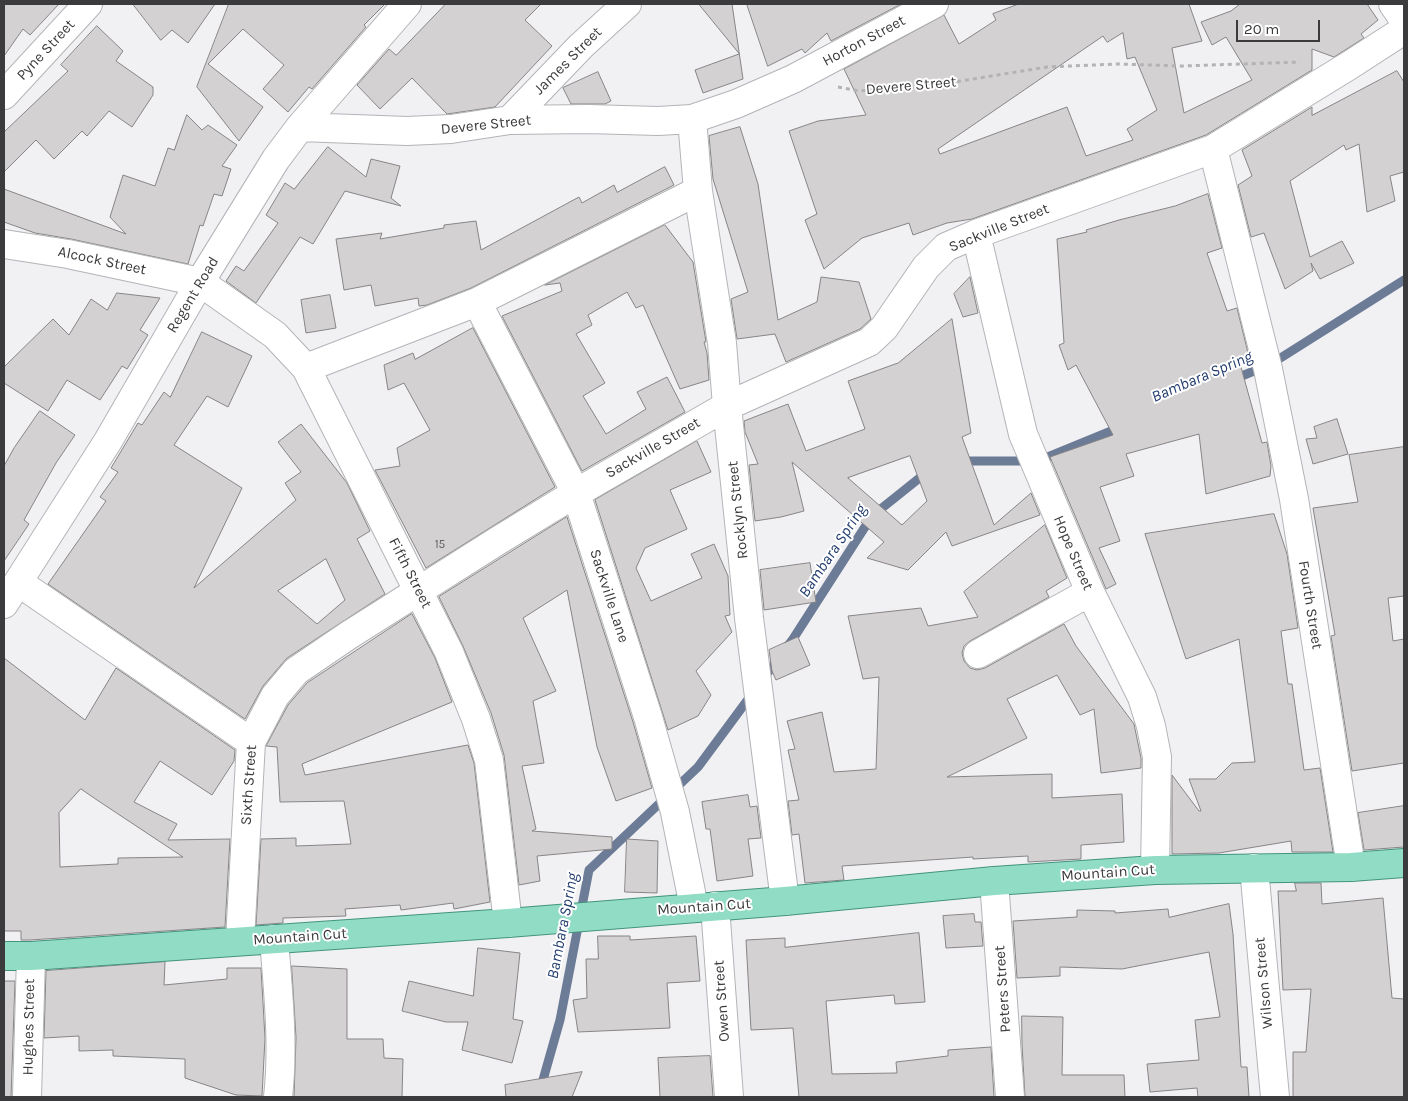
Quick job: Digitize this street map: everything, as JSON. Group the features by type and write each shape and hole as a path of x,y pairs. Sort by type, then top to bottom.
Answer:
{"main road":[{"name":"Mountain Cut","path":"4,956 31,956 240,940 508,923 785,901 994,881 1155,870 1351,867 1404,863"}],"street":[{"name":"Pyne Street","path":"4,95 88,4"},
{"name":"Regent Road","path":"11,593 108,441 200,282 276,159 300,126 407,4"},
{"name":"James Street","path":"510,120 581,46 627,4"},
{"name":"Horton Street","path":"793,79 934,4"},
{"path":"1393,4 1404,20"},
{"name":"Sackville Street","path":"420,591 576,492 727,406 869,342 884,328 926,267 946,247 976,234 1212,149 1404,30"},
{"name":"Devere Street","path":"300,126 416,131 451,130 510,120 692,119 736,104 793,79"},
{"name":"Rocklyn Street","path":"692,119 698,191 722,343 749,618 785,901"},
{"name":"Fourth Street","path":"1212,149 1270,380 1294,499 1351,867"},
{"path":"306,368 477,302 698,191"},
{"name":"Hope Street","path":"976,234 1023,434 1090,592 1142,697 1151,726 1157,757 1155,870"},
{"name":"Alcock Street","path":"4,244 68,254 200,282"},
{"name":"Fifth Street","path":"200,282 275,335 306,368 450,652 476,719 489,760 508,923"},
{"name":"Sackville Lane","path":"477,302 576,492 648,717 675,812 705,906"},
{"name":"Sixth Street","path":"240,940 251,742 275,696 296,671 348,635 420,591"},
{"path":"978,654 1090,592"},
{"path":"11,593 251,742"},
{"name":"Wilson Street","path":"1254,868 1275,1097"},
{"name":"Peters Street","path":"994,881 1010,1097"},
{"name":"Owen Street","path":"705,906 729,1097"},
{"path":"274,939 280,1037 278,1097"},
{"name":"Hughes Street","path":"27,1097 31,956"}],"path":[{"name":"Devere Street","path":"793,79 860,91 936,85 1047,67 1117,64 1182,66 1303,62"}],"building":[{"path":"4,4 59,4 30,35 23,29 4,56"},
{"path":"133,4 215,4 188,43 172,30 161,40"},
{"path":"229,4 385,4 364,25 366,27 312,89 309,87 288,112 263,89 284,65 243,29 208,64 263,107 239,141 197,87"},
{"path":"446,4 541,4 525,20 552,46 495,107 447,114 412,78 380,109 357,85 389,49 396,55"},
{"path":"699,4 732,4 743,79 703,93 695,70 739,54"},
{"path":"747,4 901,4 831,41 827,33 805,53 802,49 768,66"},
{"path":"1019,4 1189,4 1202,41 1172,48 1184,113 1252,80 1226,37 1212,45 1201,22 1231,11 1240,4 1367,4 1378,20 1361,34 1364,38 1334,57 1312,49 1312,70 1206,135 972,219 947,223 913,235 909,223 862,238 824,269 805,220 817,214 789,131 818,121 866,115 844,69 944,15 959,44 996,20 993,14","holes":["1123,33 1127,59 1135,57 1157,110 1127,129 1133,140 1086,156 1067,107 940,154 938,149 1103,36 1107,42"]},
{"path":"97,26 123,51 116,61 153,87 153,95 132,127 109,111 87,136 82,131 54,159 36,140 4,172 4,132 68,71 61,65"},
{"path":"1397,71 1404,82 1404,172 1390,176 1395,201 1367,212 1359,144 1346,150 1344,145 1290,181 1310,257 1342,241 1354,263 1320,279 1311,263 1313,271 1285,289 1264,233 1251,237 1238,185 1252,176 1242,150 1312,107 1312,115"},
{"path":"598,72 611,101 605,104 571,104 563,88"},
{"path":"187,115 202,130 208,125 237,145 222,166 231,169 222,196 214,194 203,226 200,225 188,264 35,233 4,222 4,189 126,234 110,217 123,175 155,186 168,148 174,150"},
{"path":"740,127 758,184 778,320 817,302 821,277 859,282 871,319 860,329 786,362 775,334 737,339 731,299 748,292 713,179 709,136"},
{"path":"328,147 366,177 371,159 400,166 391,198 401,206 345,191 313,244 300,237 256,303 226,281 236,266 244,271 278,223 266,215 285,183 294,189"},
{"path":"665,167 674,185 471,288 427,305 419,306 418,298 375,306 371,285 344,290 336,239 382,233 380,239 444,228 444,225 476,221 481,250 579,197 582,203 614,185 617,192"},
{"path":"1208,194 1222,248 1207,253 1227,311 1237,308 1249,357 1239,360 1262,443 1267,442 1271,466 1270,476 1206,494 1199,434 1126,454 1134,476 1100,487 1120,541 1099,548 1116,584 1106,589 1050,457 1113,435 1076,365 1068,370 1059,345 1064,343 1057,239 1087,232 1086,230 1119,220 1175,206"},
{"path":"665,225 693,262 706,342 704,342 707,353 709,380 680,389 643,305 636,308 627,292 588,315 592,325 576,334 605,383 583,396 606,434 646,409 637,392 667,377 685,412 582,471 502,316 562,291 560,283 545,285"},
{"path":"970,277 978,313 963,317 954,294"},
{"path":"117,293 160,298 140,330 148,335 127,369 122,366 100,400 67,380 48,411 4,383 4,367 53,319 69,335 91,299 107,310"},
{"path":"330,295 336,328 306,333 301,300"},
{"path":"952,319 971,433 962,437 994,525 1031,493 1040,515 952,546 946,532 908,570 867,558 884,542 792,462 804,511 755,521 749,465 758,464 745,432 744,421 788,404 806,451 865,429 848,381 898,363","holes":["910,456 927,501 902,525 848,478"]},
{"path":"473,328 555,487 426,568 375,470 400,466 397,448 430,430 404,383 388,390 384,365 413,353 415,359"},
{"path":"202,332 252,356 228,407 207,396 174,445 242,488 194,588 296,500 285,483 301,472 278,442 301,424 347,483 370,531 357,539 385,594 287,658 263,686 245,719 48,584 106,501 100,497 118,472 111,468 138,423 142,425 164,392 170,397","holes":["326,559 345,600 317,624 278,591"]},
{"path":"40,411 75,435 56,463 24,520 29,524 4,561 4,466"},
{"path":"1337,419 1348,454 1313,464 1306,439 1317,438 1314,427"},
{"path":"697,441 711,472 670,490 687,529 645,548 636,568 651,601 702,578 691,554 714,544 728,576 730,615 725,616 732,632 696,671 711,695 698,716 668,730 595,500"},
{"path":"1404,447 1404,596 1388,598 1393,641 1404,639 1404,763 1352,771 1331,636 1335,635 1313,508 1358,502 1349,455"},
{"path":"1274,514 1287,554 1298,628 1281,631 1288,684 1292,684 1304,770 1320,768 1333,852 1292,852 1291,841 1219,853 1172,854 1172,775 1199,811 1201,811 1189,779 1216,779 1232,763 1255,762 1239,639 1186,659 1145,534"},
{"path":"567,517 633,722 652,788 616,801 597,747 567,590 523,618 556,691 533,701 544,763 522,766 536,829 532,831 612,837 612,849 537,856 540,881 519,885 504,755 491,713 463,646 439,597"},
{"path":"1045,525 1067,578 1046,591 1049,597 970,641 964,646 962,653 964,661 970,668 977,670 985,668 1064,624 1076,646 1134,724 1141,758 1141,768 1101,773 1094,709 1080,715 1057,675 1007,699 1027,738 947,777 1052,774 1052,798 1122,794 1124,842 1081,845 1081,859 1028,862 1028,856 973,859 973,857 842,866 844,880 805,883 799,834 792,835 788,801 799,800 788,750 795,749 787,721 822,712 834,772 876,769 879,677 863,679 848,616 921,608 928,626 978,617 964,592"},
{"path":"810,563 816,602 764,610 760,570"},
{"path":"412,614 435,658 452,702 302,764 305,775 468,745 474,763 490,902 454,909 453,903 401,910 400,905 345,909 346,916 283,918 283,923 256,925 261,839 296,838 296,846 351,844 344,801 280,802 277,747 266,746 288,705 307,683"},
{"path":"798,637 810,665 776,680 772,671 769,650"},
{"path":"4,658 85,720 116,668 235,750 234,761 212,795 160,761 134,802 177,824 168,840 230,839 225,927 30,940 21,940 21,931 4,931","holes":["81,789 183,857 118,858 118,864 60,867 59,813"]},
{"path":"748,795 750,807 757,806 761,838 748,839 753,876 717,881 710,829 706,829 702,802"},
{"path":"1404,806 1404,847 1364,850 1358,813"},
{"path":"627,839 658,841 657,893 625,892"},
{"path":"1295,883 1321,883 1322,904 1383,898 1392,998 1404,999 1404,1097 1293,1097 1293,1052 1306,1052 1311,989 1283,990 1278,891 1296,891"},
{"path":"1229,904 1233,934 1241,1067 1247,1067 1249,1097 1198,1097 1197,1088 1150,1092 1147,1064 1199,1060 1195,1020 1220,1017 1209,952 1122,969 1060,967 1060,976 1017,978 1013,921 1077,917 1077,910 1115,911 1115,913 1168,909 1169,917"},
{"path":"974,914 975,922 981,922 983,946 946,948 943,916"},
{"path":"919,933 925,1002 895,1004 894,995 826,1001 832,1074 897,1073 896,1062 948,1056 948,1050 991,1047 994,1097 799,1097 793,1028 751,1030 746,940 785,938 785,947"},
{"path":"598,936 630,936 630,940 696,936 700,981 667,983 670,1028 578,1032 573,1000 587,998 586,959 598,959"},
{"path":"478,948 520,953 513,1019 523,1021 512,1063 462,1050 468,1022 446,1022 402,1011 409,981 473,996"},
{"path":"165,962 164,985 227,979 227,968 261,968 265,1038 262,1096 236,1095 185,1078 185,1059 113,1056 113,1050 79,1051 79,1036 44,1038 46,971"},
{"path":"292,966 347,969 347,1039 383,1039 384,1058 403,1059 402,1097 294,1097 296,1038"},
{"path":"4,981 15,981 11,1097 4,1097"},
{"path":"1022,1016 1063,1017 1062,1075 1124,1075 1125,1097 1025,1097"},
{"path":"710,1056 713,1097 660,1097 658,1058"},
{"path":"582,1072 572,1097 506,1097 505,1085"}],"waterway":[{"name":"Bambara Spring","path":"1232,380 1271,364 1404,280"},
{"name":"Bambara Spring","path":"958,461 1038,461 1121,427"},
{"name":"Bambara Spring","path":"763,679 793,639 872,516 927,472"},
{"name":"Bambara Spring","path":"526,1097 541,1087 560,1020 589,870 698,767 752,694"}]}
